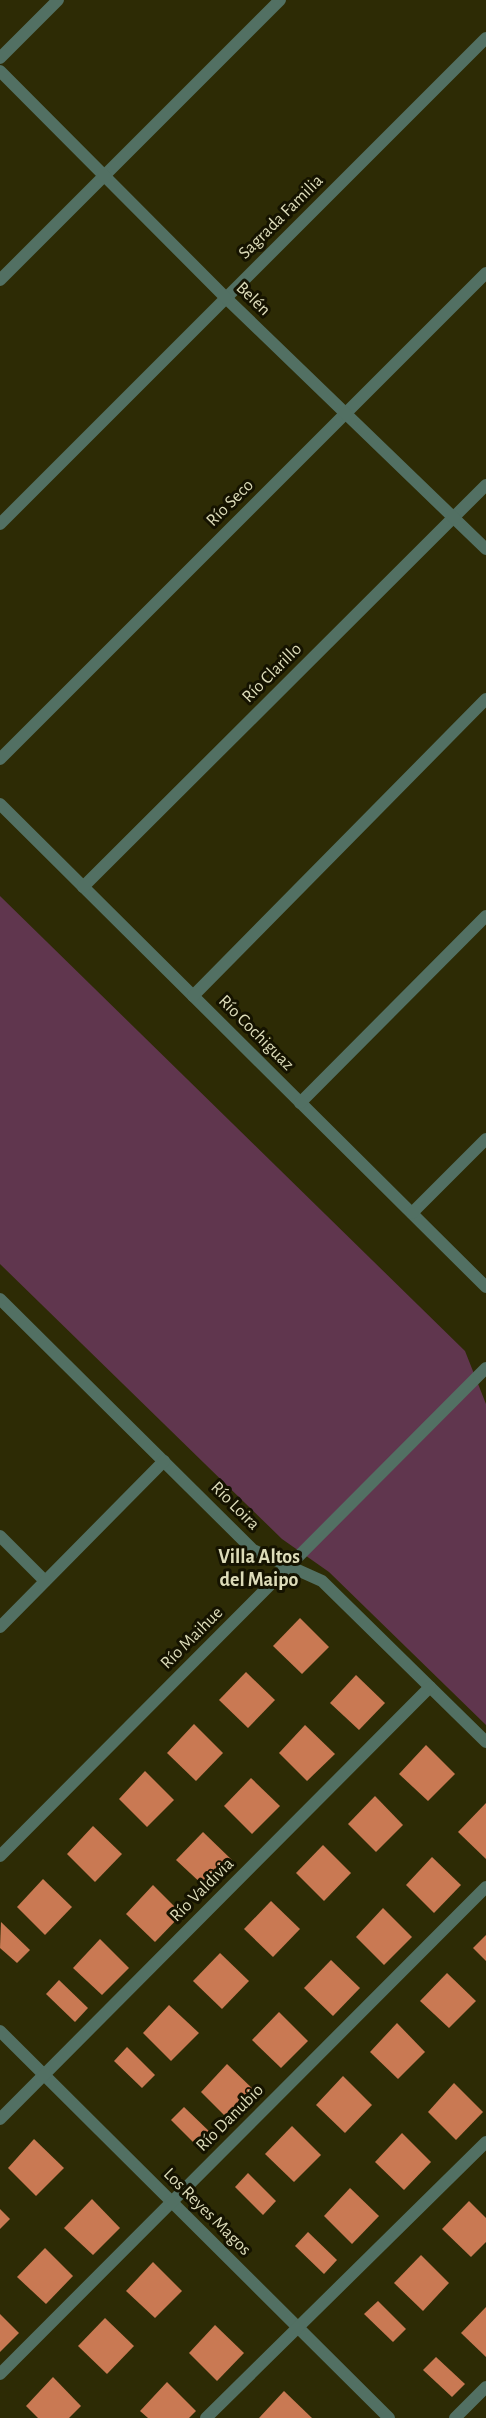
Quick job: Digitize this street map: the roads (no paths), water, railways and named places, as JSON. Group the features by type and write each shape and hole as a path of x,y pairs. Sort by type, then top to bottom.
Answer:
{"street":[{"path":"0,58 58,0"},
{"path":"0,280 280,0"},
{"name":"Sagrada Familia","path":"0,524 486,38"},
{"name":"Belén","path":"0,71 226,298 486,549"},
{"name":"Río Seco","path":"0,759 486,273"},
{"name":"Río Clarillo","path":"83,887 486,485"},
{"path":"193,996 486,699"},
{"name":"Río Cochiguaz","path":"0,804 486,1287"},
{"path":"300,1103 486,916"},
{"path":"412,1213 486,1139"},
{"name":"Río Loira","path":"0,1299 254,1550 322,1581 486,1742"},
{"name":"Río Maihue","path":"0,1856 486,1368"},
{"path":"0,1627 164,1461"},
{"path":"0,1536 45,1581"},
{"name":"Río Valdivia","path":"0,2119 430,1687"},
{"name":"Río Danubio","path":"0,2374 486,1887"},
{"name":"Los Reyes Magos","path":"0,2031 389,2418"},
{"path":"206,2418 486,2142"},
{"path":"455,2418 486,2387"}],"district":[{"name":"Villa Altos del Maipo","path":"259,1568"}]}
